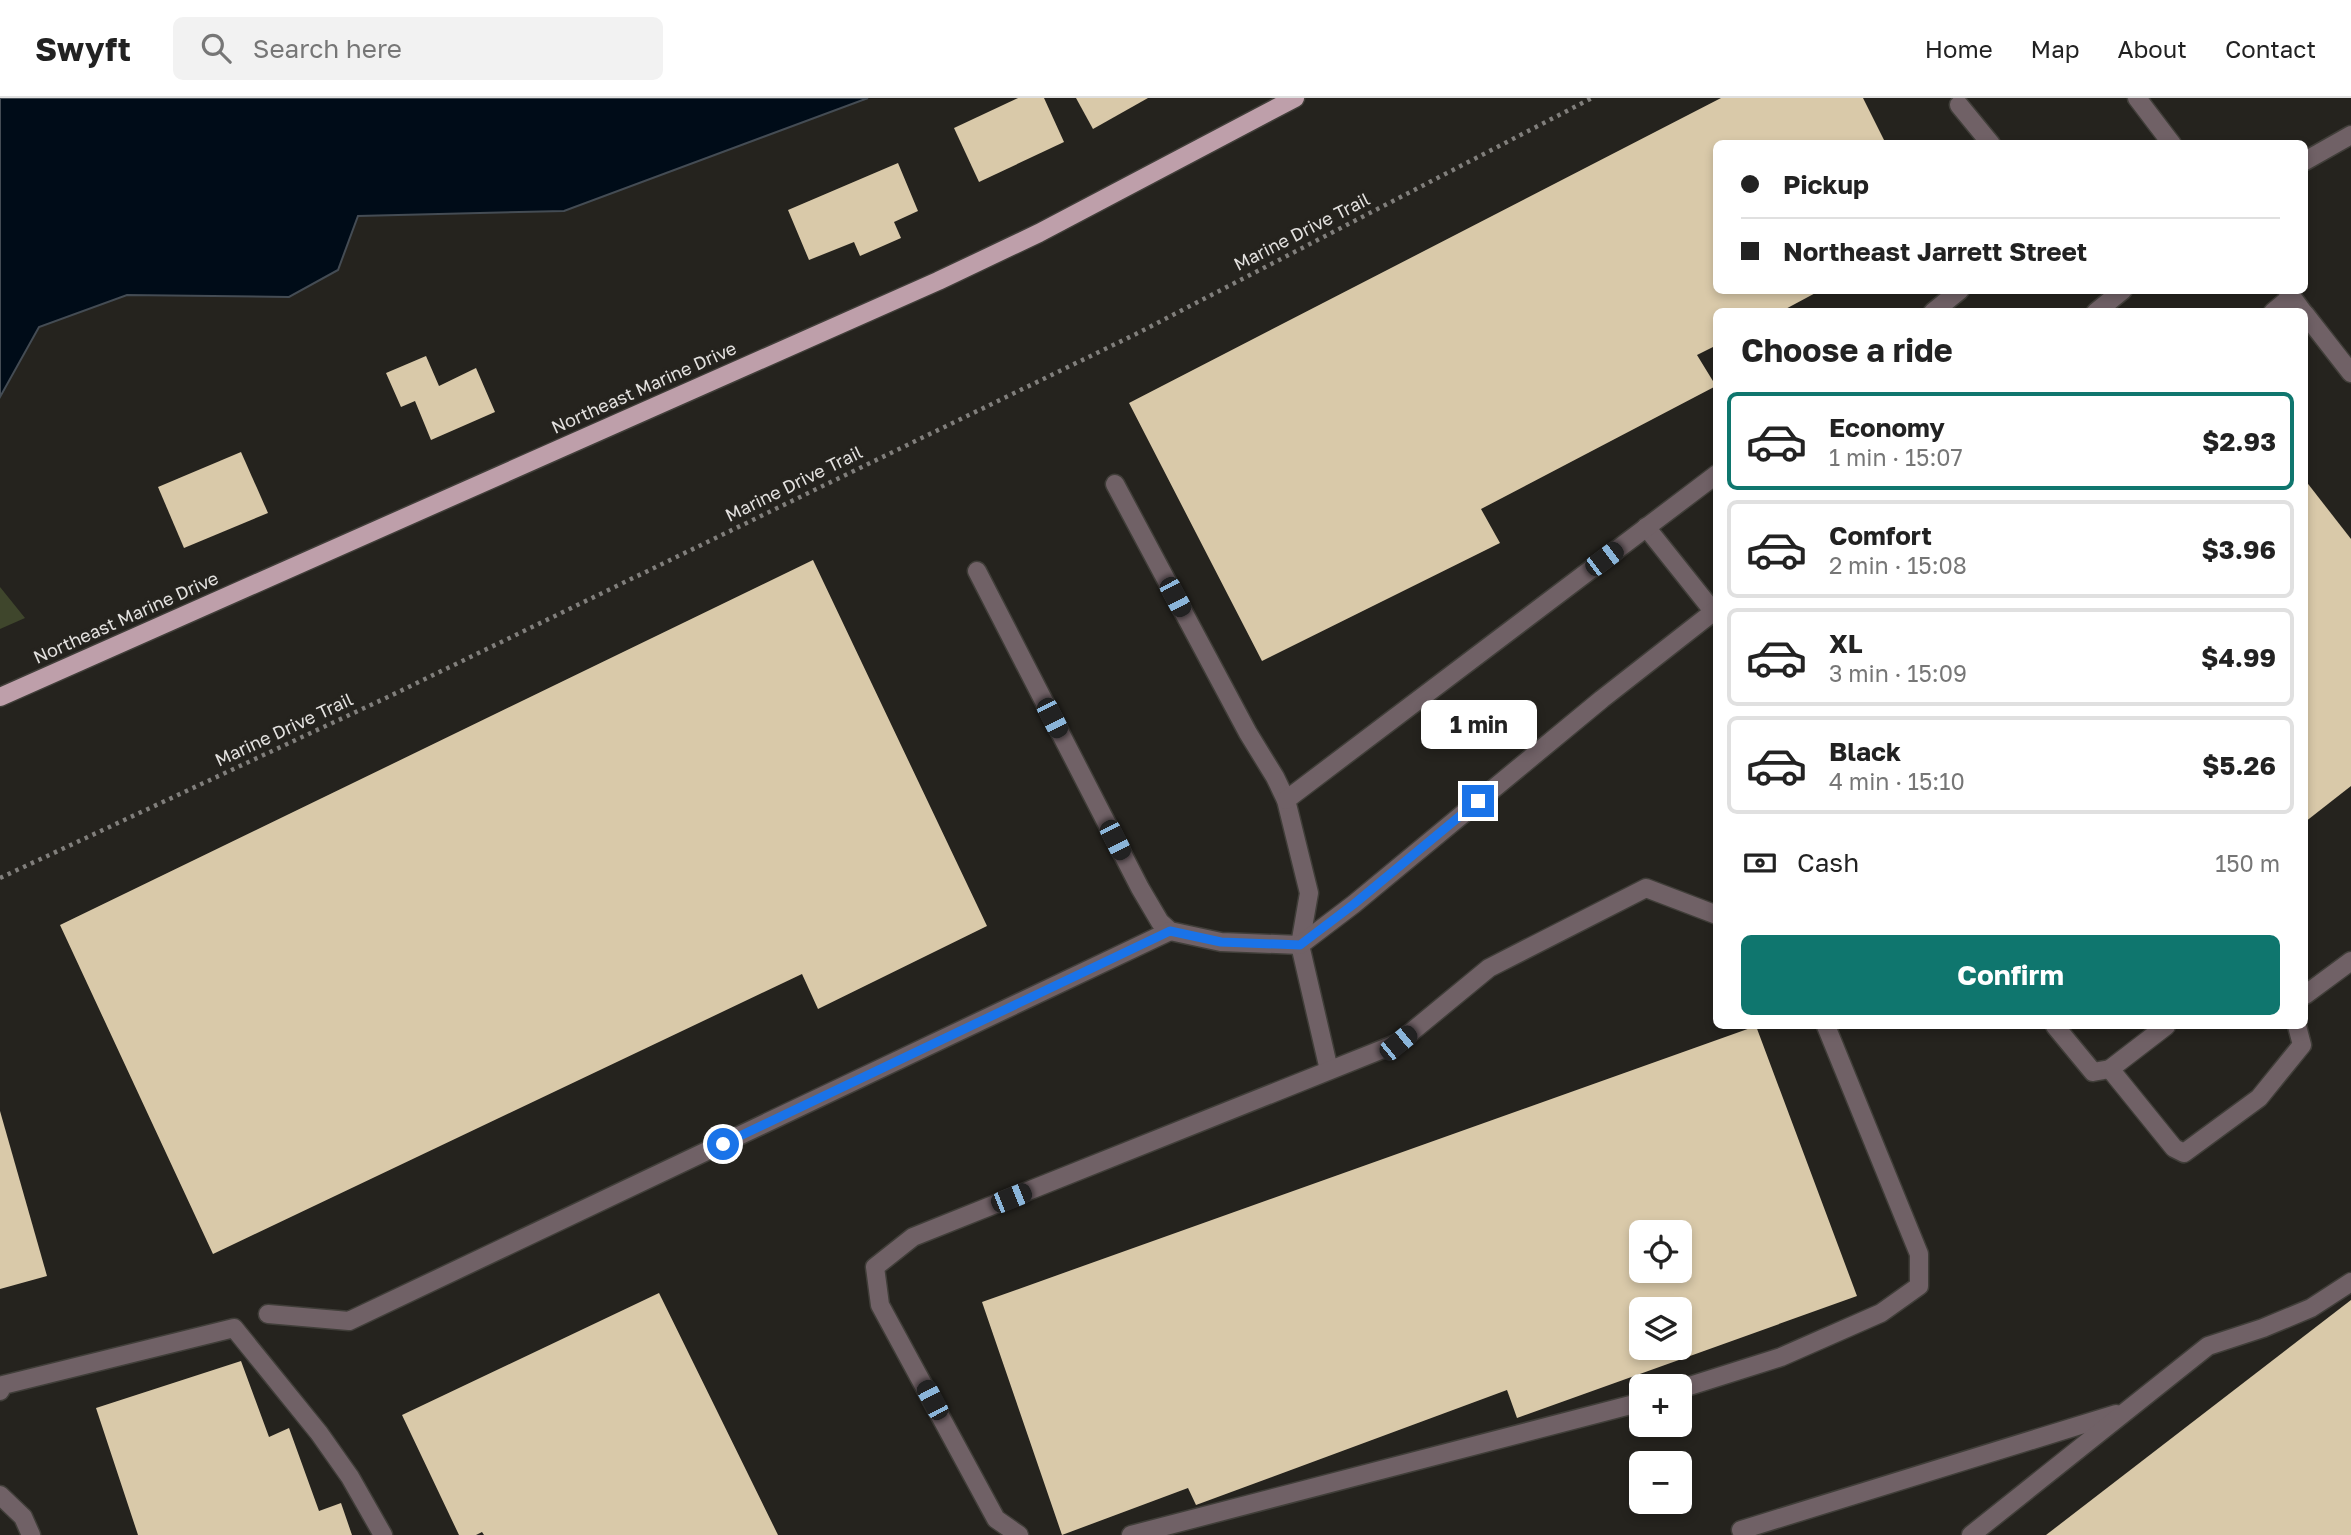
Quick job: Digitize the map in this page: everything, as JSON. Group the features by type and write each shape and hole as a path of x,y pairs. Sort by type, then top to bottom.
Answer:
{"main road":[{"name":"Northeast Marine Drive","path":"0,697 938,281 1051,227 1295,98"}],"street":[{"path":"2137,98 2169,140"},
{"path":"1959,105 1989,140"},
{"path":"2308,159 2351,135"},
{"path":"1938,308 1956,294"},
{"path":"2101,308 2118,294"},
{"path":"2277,308 2289,294 2300,308"},
{"path":"2308,317 2348,362"},
{"path":"1286,800 1713,477"},
{"path":"1115,484 1286,800 1309,892 1300,945 1329,1070"},
{"path":"1646,527 1713,608"},
{"path":"977,571 1160,922 1170,931 1221,942 1300,945 1713,612"},
{"path":"1019,1535 996,1519 880,1305 874,1267 913,1237 1398,1043 1489,968 1646,888 1713,913"},
{"path":"268,1314 349,1321 1170,931"},
{"path":"2308,993 2351,961"},
{"path":"1692,1386 1781,1357 1881,1313 1919,1286 1919,1254 1827,1029"},
{"path":"2057,1029 2093,1072 2110,1069 2162,1029"},
{"path":"2110,1069 2174,1148 2184,1153 2259,1098 2302,1045 2299,1029"},
{"path":"1971,1535 2208,1346 2263,1328 2311,1308 2351,1282"},
{"path":"0,1391 3,1385 234,1328 319,1433 350,1477 383,1535"},
{"path":"1131,1535 1629,1405"},
{"path":"1744,1535 1741,1530 2126,1411"},
{"path":"0,1495 23,1517 31,1535"}],"path":[{"name":"Marine Drive Trail","path":"0,878 390,696 1136,334 1592,98"}],"green space":[{"path":"0,587 25,618 0,629"}],"shaded area":[{"path":"0,98 868,98 564,211 358,216 338,270 289,297 127,295 39,327 0,397"}],"building":[{"path":"1018,98 1044,98 1064,142 979,182 954,128"},
{"path":"1076,98 1148,98 1093,129"},
{"path":"1721,98 1863,98 1884,140 1713,140 1713,294 1814,294 1787,308 1713,308 1713,347 1697,355 1713,381 1713,388 1481,509 1500,543 1262,661 1129,403"},
{"path":"898,163 918,211 894,222 901,238 860,256 854,242 809,260 788,210"},
{"path":"426,356 439,386 476,368 495,412 431,440 415,401 401,407 386,373"},
{"path":"241,452 268,513 184,548 158,487"},
{"path":"2308,484 2351,539 2351,786 2308,820"},
{"path":"813,560 987,926 818,1009 802,974 213,1254 60,925"},
{"path":"1748,1029 1757,1029 1857,1296 1692,1355 1692,1297 1629,1297 1629,1360 1679,1360 1640,1374 1629,1374 1629,1378 1517,1418 1507,1390 1196,1505 1188,1488 1062,1535 982,1302"},
{"path":"0,1111 47,1276 0,1289"},
{"path":"659,1293 778,1535 484,1535 482,1532 476,1535 459,1535 402,1415"},
{"path":"2351,1300 2351,1535 2046,1535"},
{"path":"241,1361 269,1437 289,1428 319,1511 341,1503 352,1535 138,1535 96,1408"}],"route":[{"path":"723,1144 1170,931 1221,942 1300,945 1478,801"}]}
